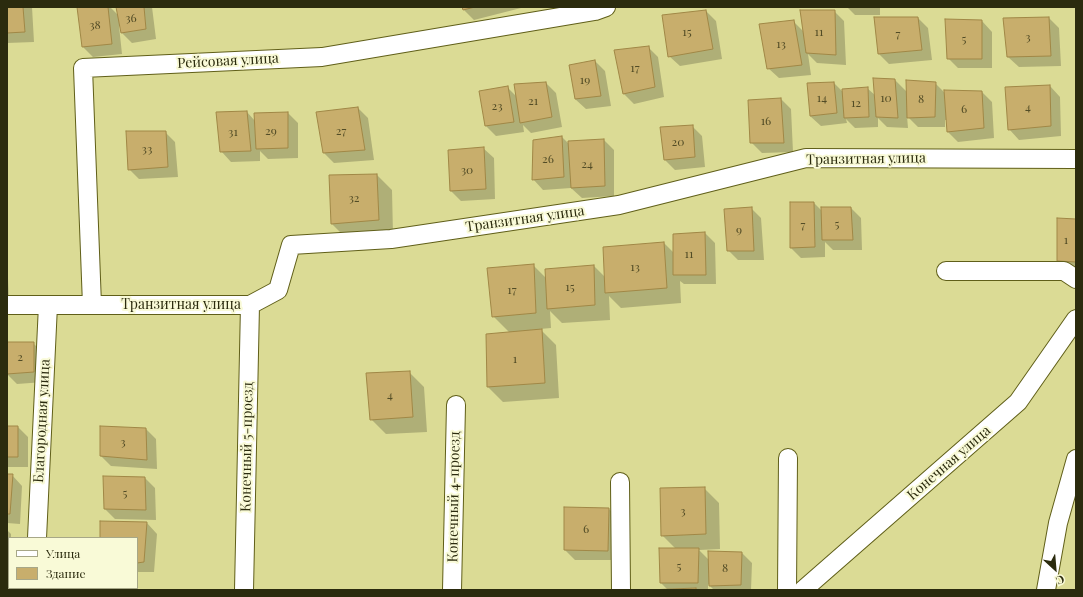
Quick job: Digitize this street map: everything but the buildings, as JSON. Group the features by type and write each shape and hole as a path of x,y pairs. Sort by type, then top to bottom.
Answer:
{"street":[{"name":"Рейсовая улица","path":"92,305 83,68 322,57 595,11 606,7"},
{"name":"Транзитная улица","path":"7,305 250,305 278,290 291,245 391,239 619,205 806,158 1076,159"},
{"path":"946,271 1064,271 1076,279"},
{"name":"Благородная улица","path":"37,537 48,305"},
{"name":"Конечный 5-проезд","path":"244,590 250,305"},
{"name":"Конечная улица","path":"803,590 1018,402 1076,319"},
{"name":"Конечный 4-проезд","path":"452,590 456,405"},
{"path":"787,590 788,458"},
{"path":"1046,590 1058,523 1076,459"},
{"path":"620,482 621,590"}]}
